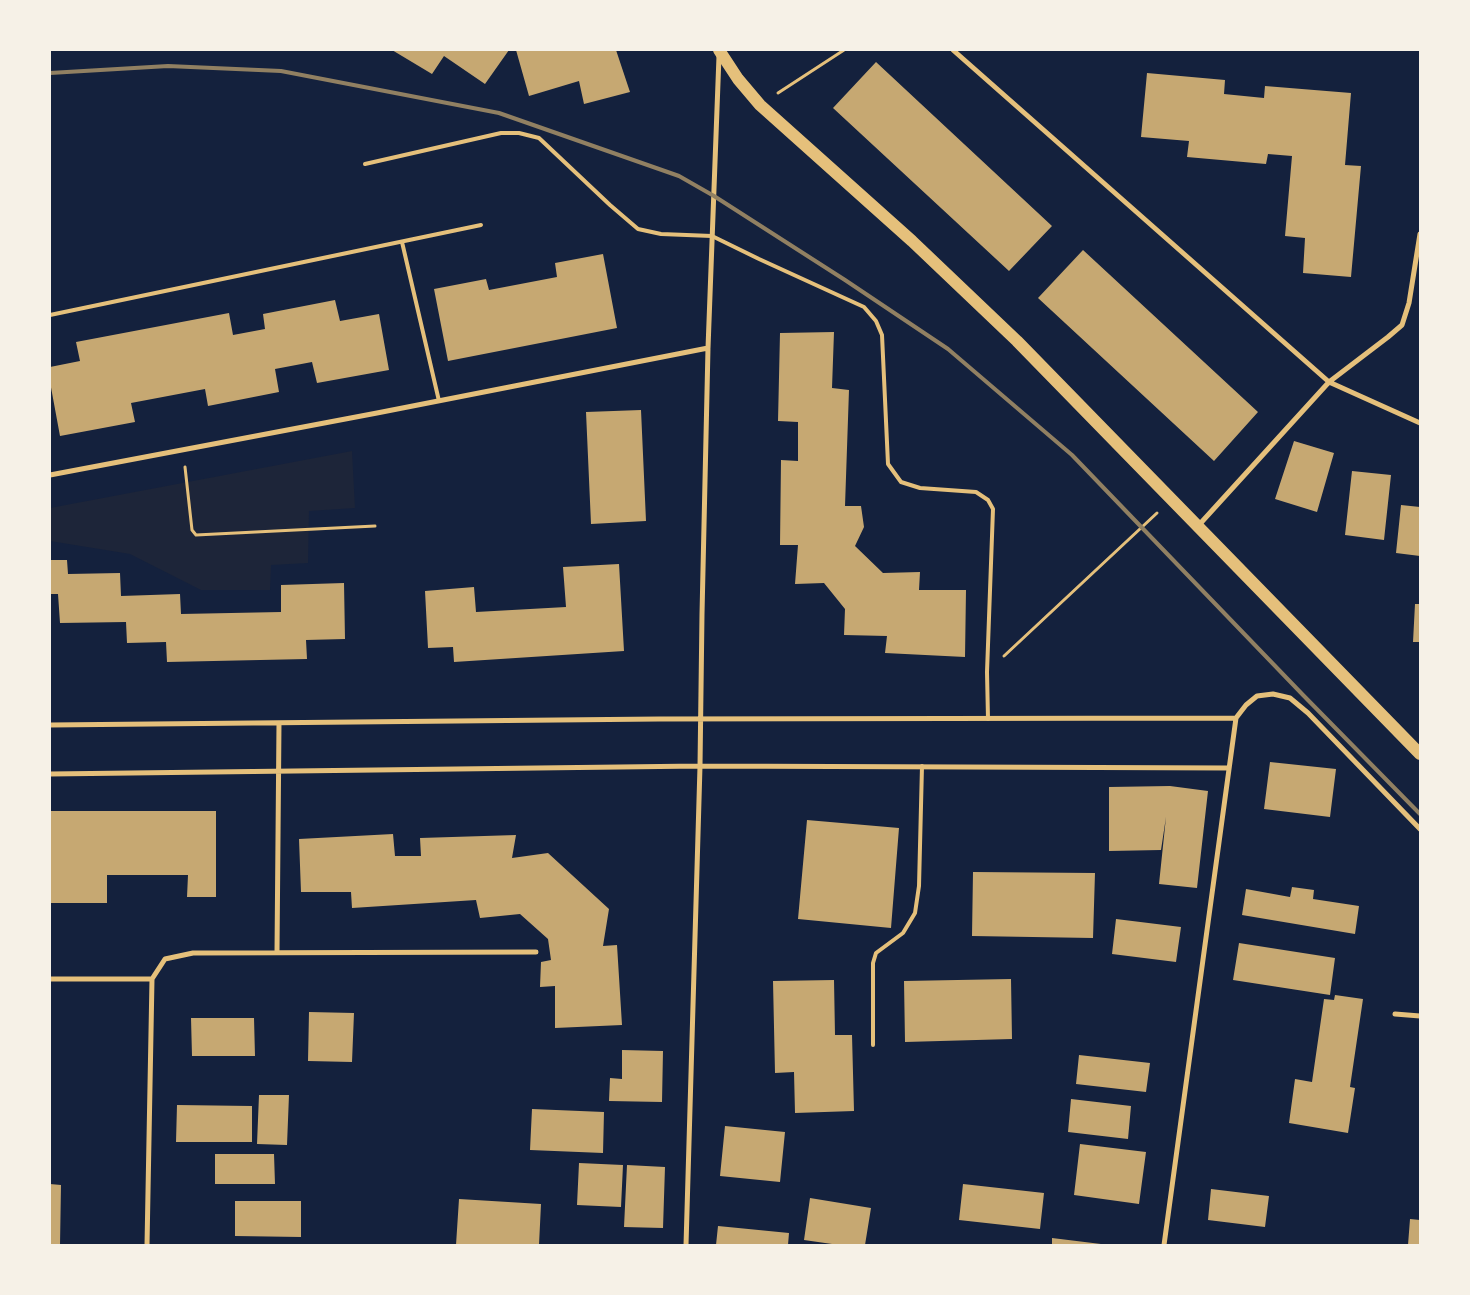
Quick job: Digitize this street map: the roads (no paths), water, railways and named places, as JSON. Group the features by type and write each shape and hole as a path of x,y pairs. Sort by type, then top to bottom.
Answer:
{"main road":[{"path":"719,50 738,79 760,105 912,241 1017,341 1420,754"}],"street":[{"path":"686,1245 700,766 708,348 719,50"},
{"path":"953,50 1329,382 1420,422"},
{"path":"1198,526 1329,382 1402,325 1409,303 1420,234"},
{"path":"50,474 708,348"},
{"path":"1164,1245 1236,718 1246,705 1258,696 1273,694 1290,698 1308,713 1420,829"},
{"path":"50,725 1236,718"},
{"path":"277,952 278,723"},
{"path":"50,774 700,766 1229,768"},
{"path":"147,1245 152,979 166,959 193,952 536,952"},
{"path":"50,979 152,979"},
{"path":"1395,1014 1420,1016"}],"lane":[{"path":"365,164 501,133 519,133 539,138 638,229 660,234 712,236 864,307 876,321 882,335 888,464 901,482 920,488 976,492 988,500 993,509 988,719"},
{"path":"50,314 481,224"},
{"path":"402,242 439,401"},
{"path":"873,1045 873,963 876,953 903,934 915,913 919,886 922,766"}],"railway":[{"path":"50,73 168,66 281,71 499,113 679,176 714,196 845,280 948,349 1072,455 1420,814"}]}
